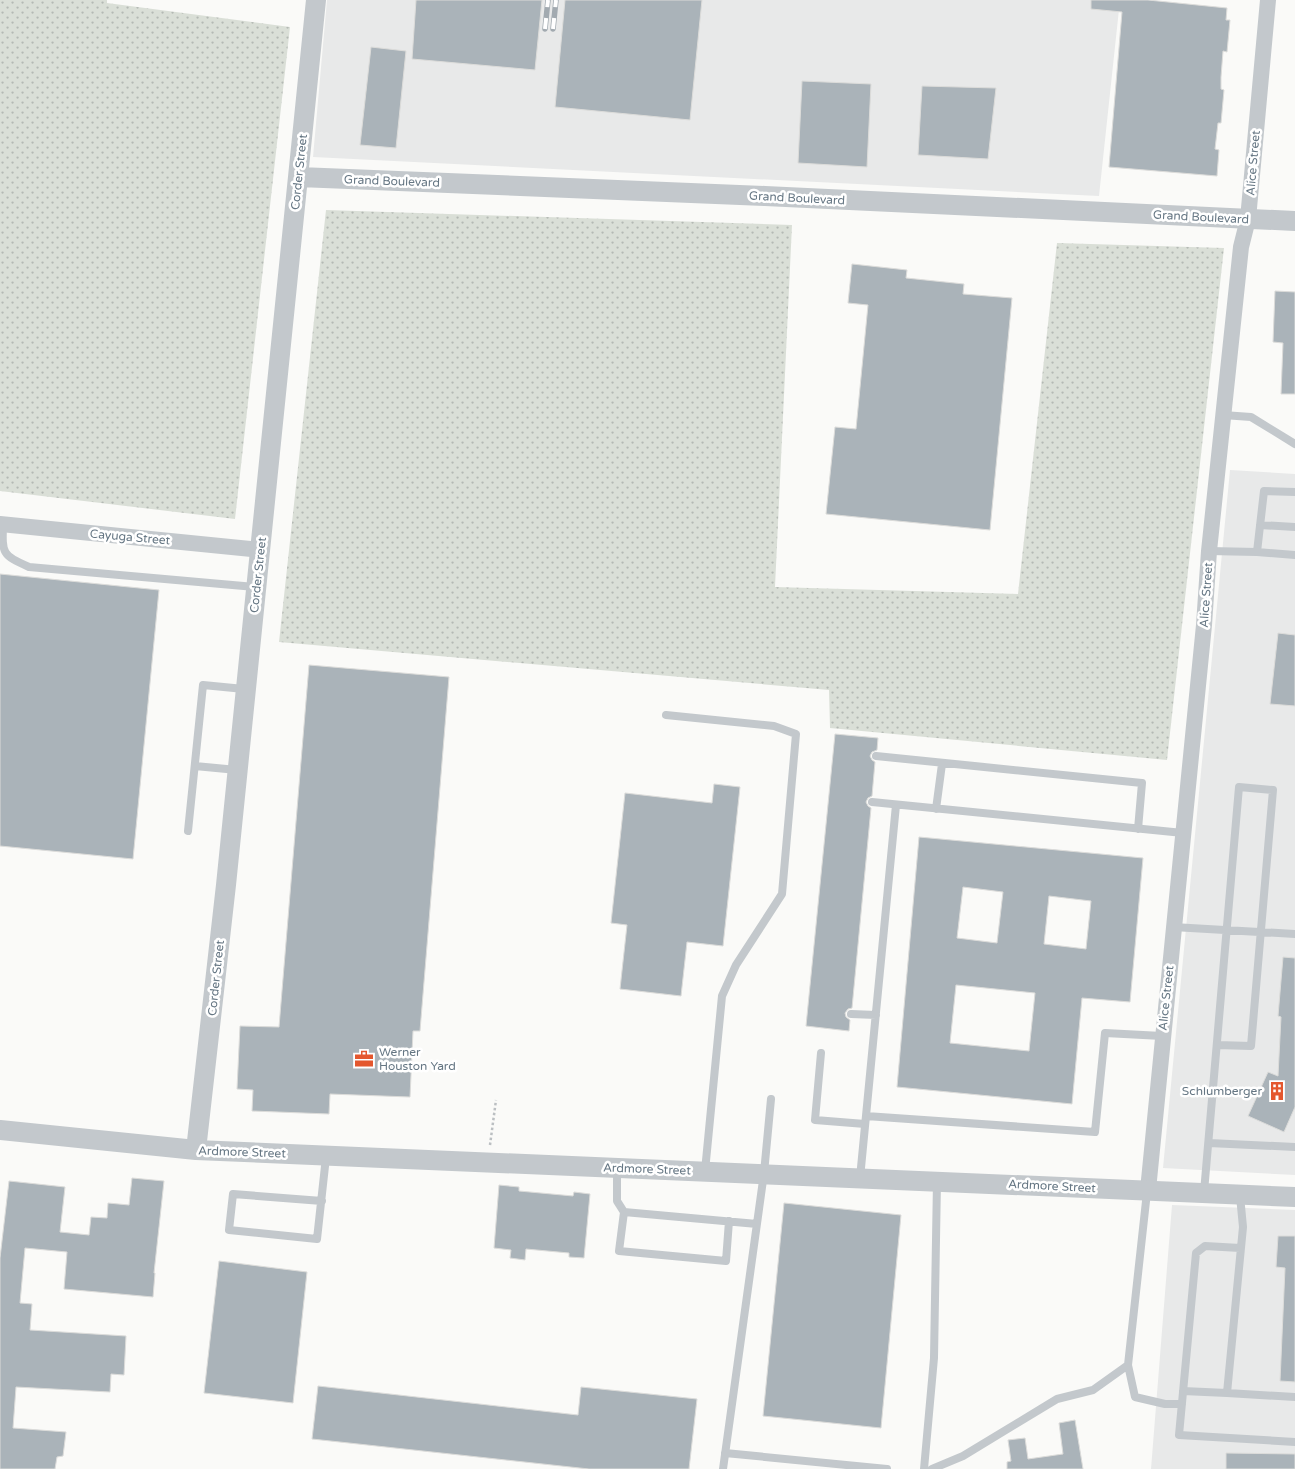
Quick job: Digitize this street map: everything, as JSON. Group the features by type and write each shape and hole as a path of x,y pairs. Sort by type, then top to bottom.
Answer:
{"street":[{"name":"Corder Street","path":"196,1150 261,550 316,0"},
{"name":"Alice Street","path":"1148,1190 1204,625 1209,551 1241,247 1248,219 1268,0"},
{"name":"Grand Boulevard","path":"298,177 775,196 1295,221"},
{"name":"Cayuga Street","path":"1,524 261,550"},
{"name":"Ardmore Street","path":"0,1130 196,1150 1295,1197"}],"lane":[{"path":"1223,415 1251,417 1295,444"},
{"path":"1257,552 1264,491 1295,492"},
{"path":"1,524 5,553 29,568 257,587"},
{"path":"1260,526 1295,527"},
{"path":"1209,551 1295,555"},
{"path":"188,832 204,685 246,690"},
{"path":"666,715 774,726 796,734 782,894 736,965 722,996 705,1171"},
{"path":"876,756 1142,783 1138,828"},
{"path":"936,809 942,764"},
{"path":"195,766 237,770"},
{"path":"1204,1193 1209,1143 1216,1045 1226,929 1239,787 1273,790 1251,1046 1216,1045"},
{"path":"872,802 1183,833"},
{"path":"860,1178 896,805"},
{"path":"1173,928 1226,929 1295,934"},
{"path":"851,1014 876,1016"},
{"path":"821,1052 815,1120 865,1120 1095,1132 1105,1033 1162,1036"},
{"path":"723,1469 764,1173 771,1099"},
{"path":"1209,1143 1295,1147"},
{"path":"322,1201 233,1194 229,1230 317,1239 322,1201 326,1155"},
{"path":"617,1167 618,1201 624,1212 620,1251 726,1261 730,1221"},
{"path":"924,1469 934,1358 937,1181"},
{"path":"1148,1190 1128,1365 1135,1398 1165,1404 1182,1404"},
{"path":"1227,1393 1242,1228 1240,1194"},
{"path":"624,1212 757,1224"},
{"path":"1240,1248 1205,1246 1196,1253 1179,1435 1295,1442"},
{"path":"932,1469 963,1456 1057,1399 1093,1390 1128,1365"},
{"path":"1183,1391 1295,1397"},
{"path":"725,1453 887,1469"}],"path":[{"path":"488,1162 496,1100"}],"shaded area":[{"path":"0,0 107,0 107,3 290,27 235,519 0,491"},
{"path":"327,0 1120,0 1099,196 313,157"},
{"path":"326,210 792,225 775,587 1018,594 1057,243 1224,248 1167,760 830,728 829,690 279,642"},
{"path":"1230,470 1295,474 1295,1175 1163,1168"},
{"path":"1172,1205 1295,1210 1295,1469 1151,1469"}],"building":[{"path":"416,0 542,0 535,70 412,59"},
{"path":"565,0 702,0 690,120 555,107"},
{"path":"1091,0 1148,0 1227,8 1226,20 1230,20 1227,52 1223,51 1221,89 1224,90 1221,123 1218,123 1215,149 1219,150 1217,176 1109,167 1122,12 1091,9"},
{"path":"371,47 406,51 396,148 360,145"},
{"path":"802,81 871,84 867,167 798,163"},
{"path":"922,86 996,88 988,159 918,155"},
{"path":"852,264 907,270 906,278 964,284 963,294 1012,298 990,530 826,514 835,427 856,429 868,305 848,303"},
{"path":"1275,291 1295,292 1295,394 1281,394 1283,343 1273,342"},
{"path":"0,574 159,590 133,859 0,846"},
{"path":"1278,633 1295,635 1295,706 1270,704"},
{"path":"309,665 449,677 420,1031 413,1031 410,1097 330,1094 329,1114 252,1111 253,1090 237,1089 240,1026 279,1027"},
{"path":"835,734 878,738 877,750 872,752 870,756 875,762 872,796 866,802 871,808 852,1008 848,1009 845,1013 846,1017 850,1020 849,1031 806,1026"},
{"path":"714,784 740,787 723,946 687,942 681,996 620,989 627,925 611,923 625,793 712,803"},
{"path":"919,837 1143,858 1130,1002 1082,998 1072,1104 897,1087","holes":["963,887 1003,892 997,943 957,938","1049,896 1091,901 1086,949 1044,944","956,985 1035,993 1029,1051 950,1043"]},
{"name":"Schlumberger","path":"1283,957 1295,958 1295,1107 1284,1132 1248,1116 1268,1072 1278,1076 1281,1017 1278,1016"},
{"path":"132,1178 164,1181 153,1297 64,1289 67,1252 25,1248 20,1303 32,1304 30,1330 126,1336 124,1375 111,1374 110,1392 16,1387 13,1428 66,1432 63,1456 57,1457 55,1469 0,1469 0,1258 9,1181 65,1187 60,1232 89,1235 91,1217 107,1218 108,1203 129,1205"},
{"path":"499,1185 519,1187 519,1191 573,1196 574,1192 590,1194 584,1258 569,1257 569,1253 526,1249 525,1260 510,1258 511,1250 494,1248"},
{"path":"784,1203 901,1215 881,1428 763,1416"},
{"path":"1278,1236 1295,1236 1295,1382 1280,1381 1285,1268 1276,1267"},
{"path":"219,1261 307,1272 293,1403 204,1393"},
{"path":"318,1386 578,1415 581,1387 697,1399 689,1469 589,1469 312,1439"},
{"path":"1075,1420 1083,1469 1007,1469 1007,1462 1011,1461 1008,1440 1025,1438 1028,1459 1063,1454 1059,1423"},
{"path":"1226,1453 1295,1454 1295,1469 1226,1469"}],"railway":[{"path":"545,29 548,0"},
{"path":"553,29 556,0"}],"place":[{"name":"Werner Houston Yard","path":"364,1059"},
{"name":"Schlumberger","path":"1277,1091"}]}
